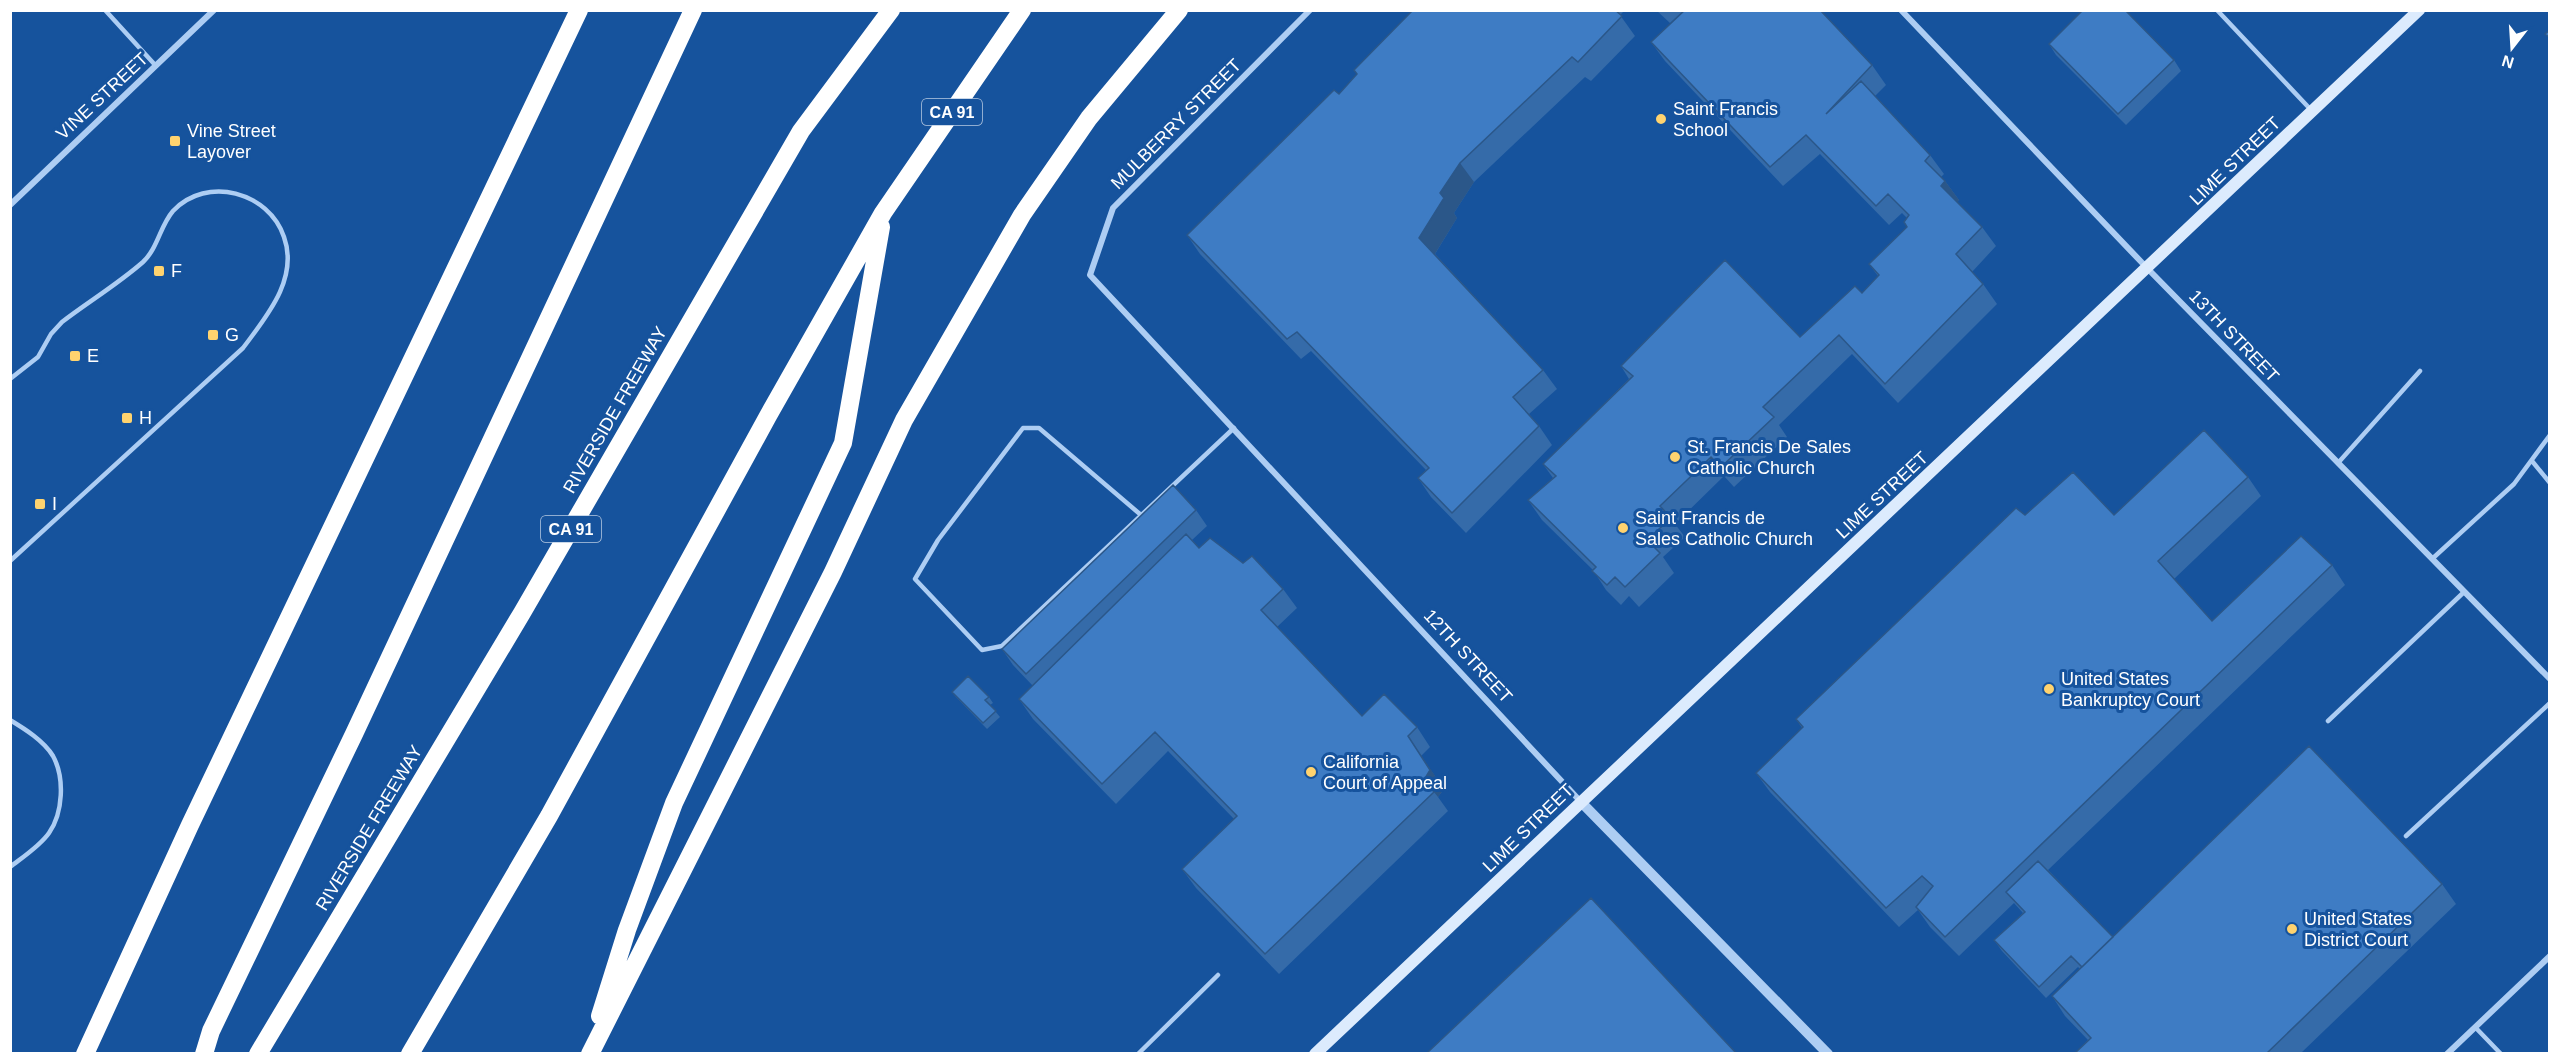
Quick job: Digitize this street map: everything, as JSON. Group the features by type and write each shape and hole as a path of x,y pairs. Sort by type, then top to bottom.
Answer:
{"highway":[{"path":"85,1053 262,674 579,10"},
{"path":"204,1053 211,1031 354,734 693,10"},
{"name":"RIVERSIDE FREEWAY","path":"258,1053 522,613 801,131 891,10"},
{"name":"CA 91","path":"410,1053 549,816 768,416 883,213 1022,10"},
{"path":"590,1053 828,583 904,420 1022,215 1089,118 1173,16"},
{"path":"590,1053 627,930 674,803 843,443 883,213"}],"main road":[{"name":"LIME STREET","path":"1315,1053 2420,10"}],"street":[{"name":"VINE STREET","path":"10,204 214,10"},
{"name":"MULBERRY STREET","path":"1090,275 1113,208 1310,10"},
{"name":"13TH STREET","path":"1900,10 2148,269 2550,679"},
{"name":"12TH STREET","path":"1090,275 1581,802 1828,1053"},
{"path":"2447,1053 2550,956"}],"lane":[{"path":"105,10 156,66"},
{"path":"2217,10 2313,112"},
{"path":"10,379 38,357 51,334 62,322 143,261 155,247 172,212 193,196 224,190 250,198 280,226 287,246 284,279 274,306 243,348 10,561"},
{"path":"2338,463 2420,371"},
{"path":"1141,515 1039,428 1023,428 938,540 915,579 982,650 1002,646 1234,428"},
{"path":"2432,559 2514,484 2550,435"},
{"path":"2532,461 2550,483"},
{"path":"2328,721 2464,592"},
{"path":"2406,836 2550,704"},
{"path":"10,720 31,733 53,757 62,789 58,816 49,834 10,867"},
{"path":"1138,1053 1218,975"},
{"path":"2475,1027 2501,1053"}],"building":[{"path":"1413,10 1615,10 1622,16 1578,62 1572,57 1460,163 1440,193 1444,198 1419,238 1543,370 1513,397 1539,426 1452,513 1418,478 1429,468 1297,332 1287,339 1187,235 1334,90 1339,94 1357,74 1354,70"},
{"path":"1685,10 1820,10 1872,65 1826,114 1861,81 1930,155 1925,161 1945,181 1941,186 1982,227 1956,254 1983,284 1885,384 1839,335 1763,407 1774,417 1721,467 1711,457 1660,506 1671,518 1647,540 1660,553 1625,587 1615,577 1607,585 1592,571 1596,567 1528,500 1556,476 1543,464 1633,376 1621,366 1725,260 1800,337 1855,286 1862,293 1879,275 1869,264 1907,227 1904,222 1909,215 1888,194 1876,206 1806,135 1770,167 1651,42"},
{"path":"2083,10 2125,10 2174,60 2118,114 2049,44"},
{"name":"United States Bankruptcy Court","path":"2204,430 2248,477 2158,561 2212,621 2301,536 2332,565 1945,937 1916,907 1933,886 1922,876 1886,908 1756,773 1803,727 1796,719 2016,508 2025,515 2073,472 2114,515"},
{"path":"1173,485 1196,510 1026,674 1002,649"},
{"name":"California Court of Appeal","path":"1186,534 1199,548 1210,538 1243,563 1252,556 1283,589 1261,610 1362,716 1384,694 1417,727 1408,736 1430,770 1424,780 1434,792 1265,954 1182,869 1237,816 1155,732 1102,784 1019,699"},
{"path":"968,676 989,697 985,700 996,711 983,723 952,692"},
{"name":"United States District Court","path":"2309,746 2442,884 2267,1053 2075,1053 2091,1038 2052,996"},
{"path":"2038,861 2113,937 2082,967 2071,956 2039,987 1994,940 2025,912 2006,892"},
{"path":"1591,898 1736,1053 1427,1053"}],"place":[{"name":"Saint Francis School","path":"1661,119"},
{"name":"Vine Street Layover","path":"175,141"},
{"name":"F","path":"159,271"},
{"name":"G","path":"213,335"},
{"name":"E","path":"75,356"},
{"name":"H","path":"127,418"},
{"name":"St. Francis De Sales Catholic Church","path":"1675,457"},
{"name":"I","path":"40,504"},
{"name":"Saint Francis de Sales Catholic Church","path":"1623,528"},
{"name":"United States Bankruptcy Court","path":"2049,689"},
{"name":"California Court of Appeal","path":"1311,772"},
{"name":"United States District Court","path":"2292,929"}]}
